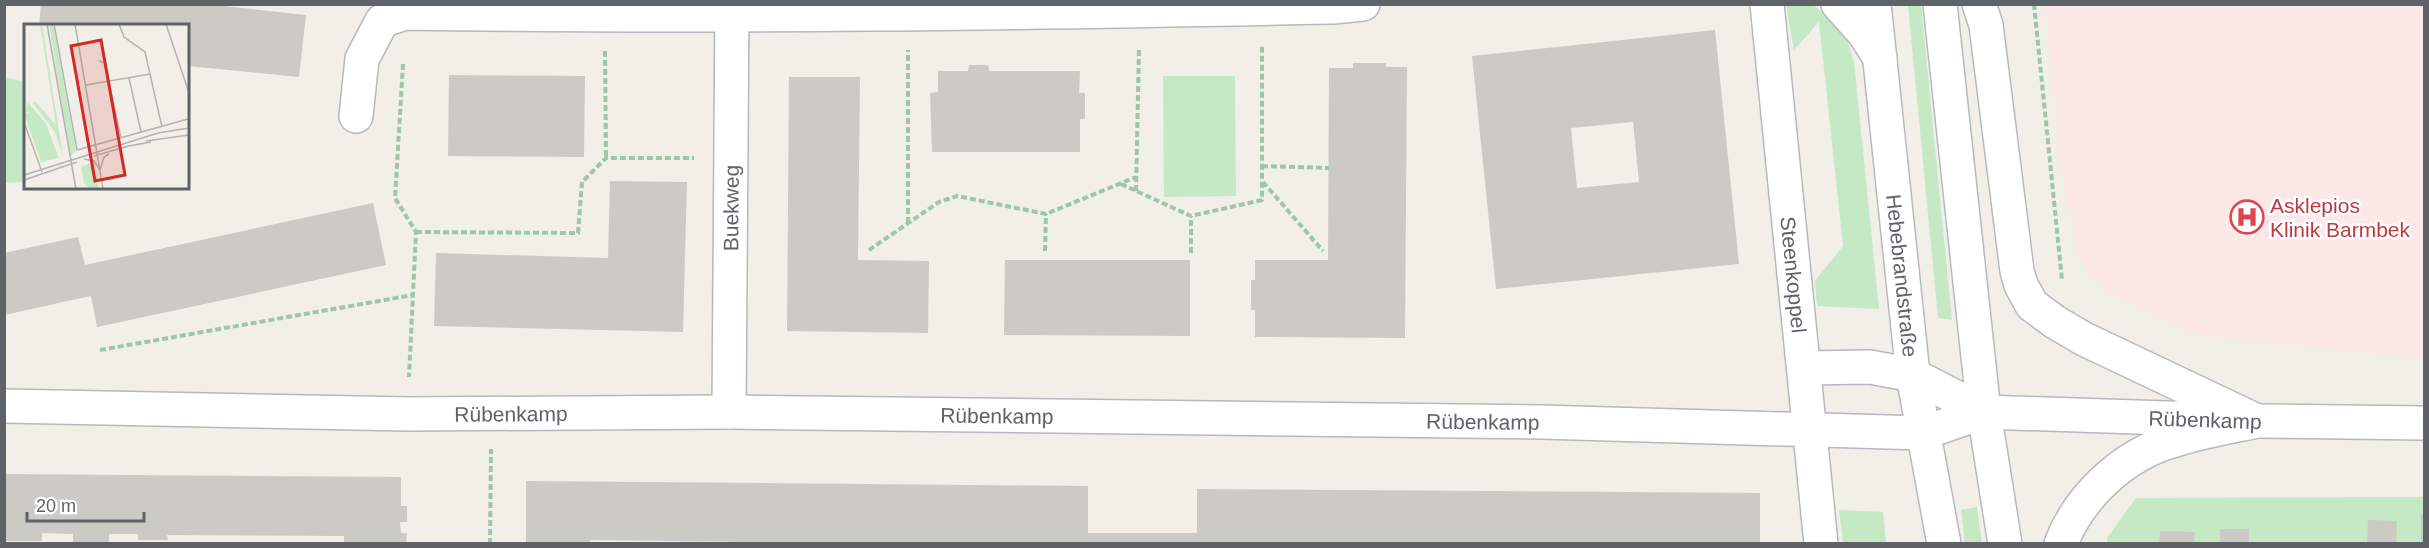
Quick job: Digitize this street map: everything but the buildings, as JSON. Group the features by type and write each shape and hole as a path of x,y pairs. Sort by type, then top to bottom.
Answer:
{"street":[{"path":"356,116 362,59 382,21 405,14 605,16 732,9 908,14 1364,4"},
{"name":"Steenkoppel","path":"1767,4 1821,543"},
{"path":"1838,4 1864,33 1880,58"},
{"name":"Hebebrandstraße","path":"1874,4 1913,375 1944,543"},
{"path":"1940,4 1984,411 2005,543"},
{"path":"1979,4 1986,25 2017,271 2026,297 2041,313 2084,339 2257,421"},
{"name":"Buekweg","path":"729,412 732,9"},
{"name":"Rübenkamp","path":"1804,368 1870,367 1913,375 1984,411"},
{"name":"Rübenkamp","path":"4,406 408,414 729,412 1541,422 1923,433 1984,411 2257,421 2424,423"},
{"path":"2061,543 2073,519 2088,499 2131,459 2170,441 2257,421"}],"path":[{"path":"2034,4 2062,280"},
{"path":"1121,184 1191,216 1262,200 1262,8"},
{"path":"1136,191 1140,10"},
{"path":"405,14 395,198 416,232 408,414"},
{"path":"908,14 908,224"},
{"path":"605,16 606,158"},
{"path":"416,232 578,234 582,182 606,158 731,157"},
{"path":"1262,166 1329,168"},
{"path":"869,250 939,201 957,196 1046,214 1136,177"},
{"path":"1262,181 1323,251"},
{"path":"1045,251 1046,214"},
{"path":"1191,216 1191,253"},
{"path":"100,350 413,294"},
{"path":"490,543 492,412"}],"shaded area":[{"name":"Asklepios Klinik Barmbek","path":"2045,5 2424,5 2424,358 2207,336 2186,329 2106,292 2089,274 2078,252 2063,181"}],"green space":[{"path":"1786,5 1813,5 1834,21 1847,39 1854,62 1879,309 1817,306 1815,281 1843,246 1819,22 1794,50"},
{"path":"1908,5 1921,5 1952,320 1938,318"},
{"path":"1163,76 1235,76 1236,196 1164,197"},
{"path":"5,77 24,82 24,182 5,183"},
{"path":"2424,497 2424,543 2108,544 2107,538 2136,498"},
{"path":"1977,507 1982,543 1965,543 1961,510"},
{"path":"1839,510 1883,512 1886,543 1843,543"}],"place":[{"name":"Asklepios Klinik Barmbek","path":"2247,217"}]}
